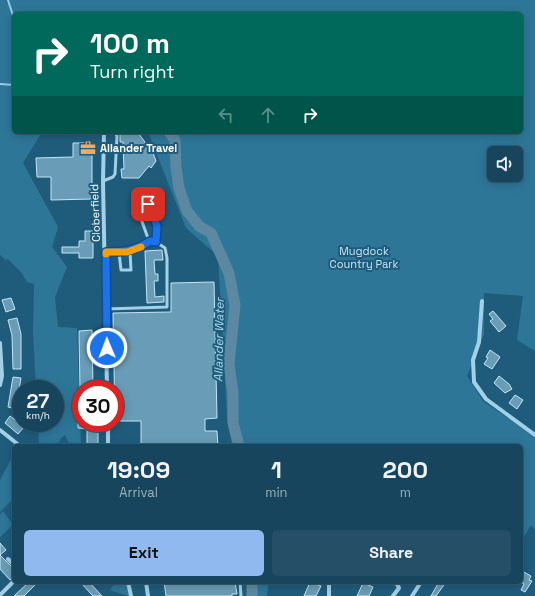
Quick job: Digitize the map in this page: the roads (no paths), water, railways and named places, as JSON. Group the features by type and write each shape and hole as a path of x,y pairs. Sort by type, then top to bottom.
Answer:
{"street":[{"name":"Cloberfield","path":"104,134 103,181 106,252 107,380"},
{"path":"482,301 480,342 473,360 474,382 486,399 535,434"},
{"path":"0,343 2,376 0,385"},
{"path":"0,430 18,444"},
{"path":"108,432 108,444"},
{"path":"8,558 12,563"},
{"path":"0,595 12,584"},
{"path":"128,584 131,596"},
{"path":"146,584 148,596"},
{"path":"393,596 399,588 397,584"},
{"path":"412,596 420,584"},
{"path":"329,585 329,596"}],"lane":[{"path":"103,181 113,178 115,174 116,134"},
{"path":"150,241 136,205 143,202 150,206 157,226 156,242"},
{"path":"106,252 130,251 141,247 150,241 156,242 165,248 167,258 167,307 106,309"},
{"path":"119,252 121,270 132,270 130,251"},
{"path":"240,584 241,596"}],"waterway":[{"name":"Allander Water","path":"8,0 12,13"},
{"path":"0,84 12,85"},
{"name":"Allander Water","path":"170,134 175,140 176,167 179,188 187,211 199,226 211,233 229,273 235,305 229,364 233,393 233,423 238,444"},
{"name":"Allander Water","path":"252,584 252,596"}],"place":[{"name":"Allander Travel","path":"88,148"}],"park label":[{"name":"Mugdock Country Park","path":"364,257"}]}
